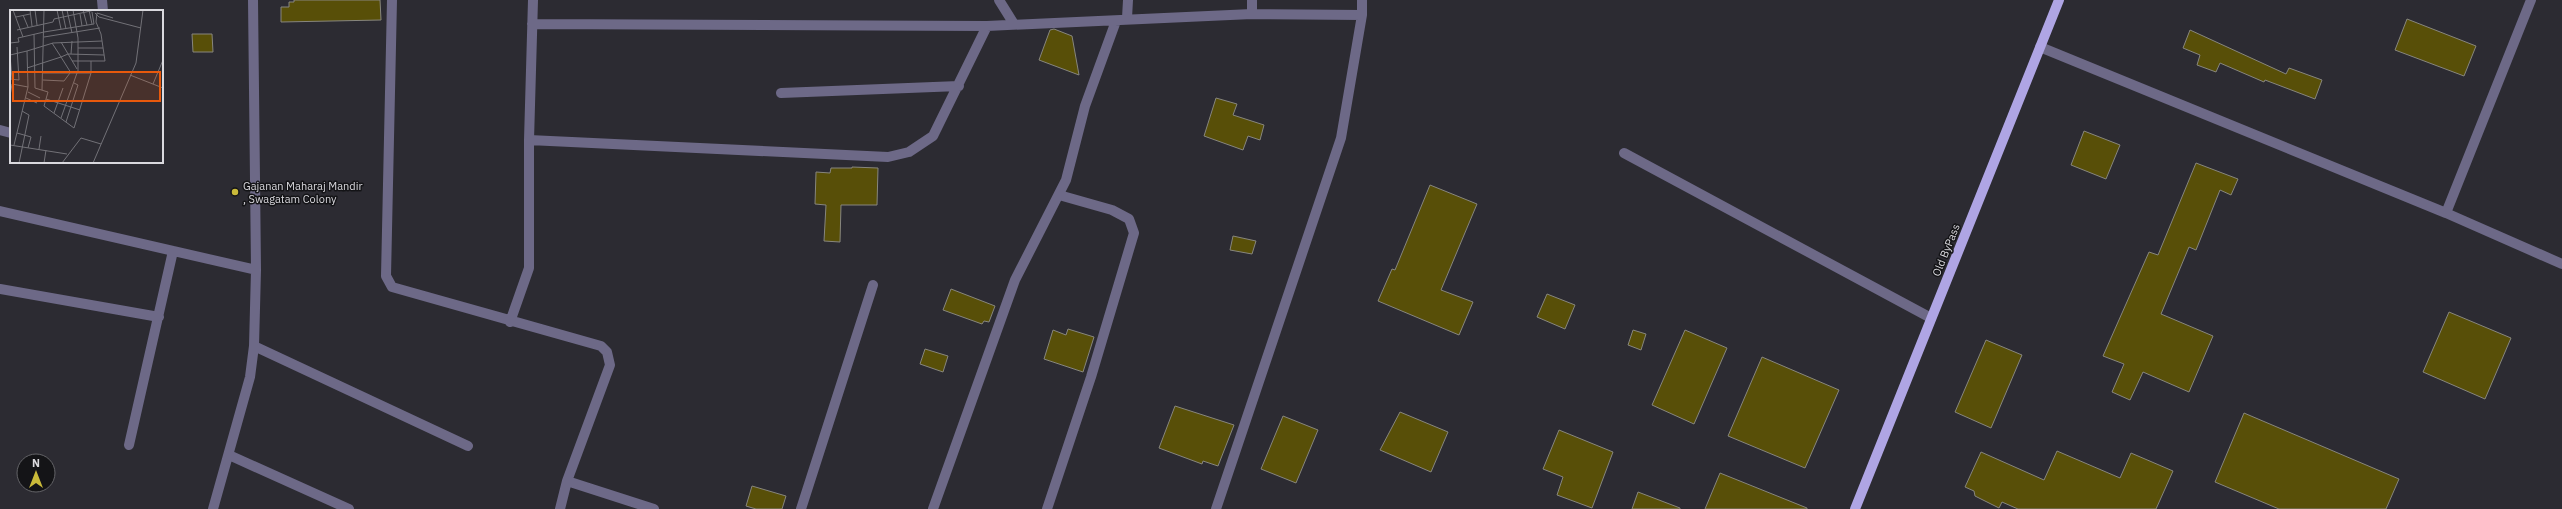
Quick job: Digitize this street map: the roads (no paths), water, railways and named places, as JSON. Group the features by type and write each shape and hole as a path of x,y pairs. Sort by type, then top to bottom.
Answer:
{"main road":[{"name":"Old ByPass","path":"1854,509 2059,0"}],"street":[{"path":"102,0 103,10"},
{"path":"213,509 250,377 254,346 256,270 253,0"},
{"path":"392,0 387,281 392,287 510,322 601,346 609,357 610,365 567,481 560,509"},
{"path":"510,322 529,268 529,140 533,0"},
{"path":"999,0 1014,24"},
{"path":"1127,18 1128,0"},
{"path":"1252,0 1252,14"},
{"path":"1216,509 1338,145 1362,15 1362,0"},
{"path":"2446,213 2531,0"},
{"path":"532,24 987,26 1116,22 1127,18 1252,14 1362,15"},
{"path":"933,509 1015,280 1066,180 1085,106 1116,22"},
{"path":"529,140 888,157 909,152 933,136 959,86 987,26"},
{"path":"2040,48 2446,213 2562,264"},
{"path":"781,94 959,86"},
{"path":"0,130 10,133"},
{"path":"1624,153 1932,318"},
{"path":"1047,509 1091,377 1134,233 1130,219 1112,210 1059,195"},
{"path":"0,211 256,270"},
{"path":"129,445 173,251"},
{"path":"801,509 873,285"},
{"path":"0,289 159,317"},
{"path":"254,346 468,446"},
{"path":"229,455 349,509"},
{"path":"567,481 654,509"}],"place":[{"name":"Gajanan Maharaj Mandir , Swagatam Colony","path":"235,192"}]}
